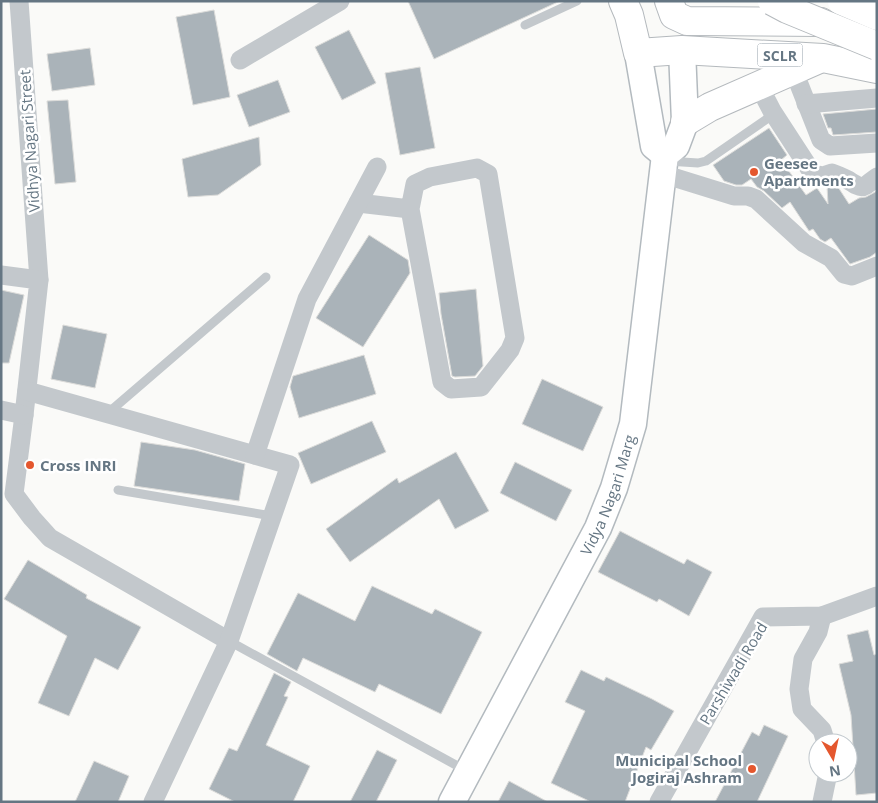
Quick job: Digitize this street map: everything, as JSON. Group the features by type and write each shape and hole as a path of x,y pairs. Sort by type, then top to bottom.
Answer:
{"highway":[{"path":"733,1 750,10 842,12 877,15"},
{"path":"772,1 877,46"},
{"path":"638,53 626,8 672,8 682,50"},
{"name":"SCLR","path":"672,8 687,20 842,12"},
{"name":"SCLR","path":"638,53 682,50 823,58 877,69"},
{"path":"685,122 710,108 793,69 823,58"}],"main road":[{"path":"638,53 654,146 664,163 676,146 685,122 682,50"},
{"name":"Vidya Nagari Marg","path":"452,802 598,528 614,488 633,424 664,163"}],"street":[{"name":"Vidhya Nagari Street","path":"18,1 39,280 14,494 50,538 229,641"},
{"path":"240,60 340,1"},
{"path":"793,69 821,140 830,146 877,143"},
{"path":"759,86 774,114 813,174 823,176 832,172 856,186 864,186 877,177"},
{"path":"806,104 877,98"},
{"path":"664,163 734,196 748,196 756,199 804,242 831,258 844,274 852,276 877,266"},
{"path":"255,455 307,298 377,167"},
{"path":"477,168 488,174 515,338 510,350 481,387 451,389 442,382 410,208 415,184 430,177 477,168"},
{"path":"358,203 410,208"},
{"path":"1,275 39,280"},
{"path":"27,391 290,465 229,641 153,802"},
{"path":"1,410 24,415"},
{"name":"Parshiwadi Road","path":"659,802 763,617 822,616 877,596"},
{"path":"822,616 818,632 803,658 799,689 802,709 823,733"},
{"path":"822,802 826,783"}],"lane":[{"path":"524,25 577,1"},
{"path":"664,163 698,163 706,160 774,114"},
{"path":"107,414 266,277"},
{"path":"118,490 272,516"},
{"path":"229,641 467,771"}],"building":[{"path":"408,1 560,1 434,59"},
{"path":"214,10 230,97 193,105 176,17"},
{"path":"349,30 376,83 342,100 315,47"},
{"path":"90,48 95,85 52,91 47,54"},
{"path":"420,67 435,148 400,155 385,73"},
{"path":"278,80 290,112 249,127 237,95"},
{"path":"68,100 76,182 55,184 47,101"},
{"path":"877,109 877,132 833,135 831,128 828,128 823,114"},
{"path":"769,128 787,155 781,160 806,195 817,188 828,204 827,186 832,185 838,187 849,204 877,191 877,252 870,257 850,264 831,238 825,242 820,239 813,229 809,231 790,202 782,208 757,187 751,179 742,185 724,181 713,165"},
{"path":"259,137 261,165 218,195 188,197 182,159"},
{"path":"369,235 408,260 410,273 363,347 316,318"},
{"path":"476,289 483,366 475,376 455,377 452,376 439,293"},
{"path":"1,290 24,295 9,363 1,363"},
{"path":"63,325 107,334 95,388 51,379"},
{"path":"364,355 376,394 299,418 290,387 293,376"},
{"path":"542,379 603,407 583,451 522,424"},
{"path":"372,421 386,452 311,484 298,453"},
{"path":"141,442 195,450 245,464 239,501 134,486"},
{"path":"456,452 489,511 455,529 439,499 350,562 326,529 397,478 399,483"},
{"path":"515,462 572,490 556,521 500,493"},
{"path":"620,531 684,564 687,559 712,572 689,616 659,599 657,602 598,572"},
{"path":"28,560 87,595 86,598 141,627 118,670 95,658 69,716 38,703 67,636 4,599"},
{"path":"372,586 432,614 435,609 482,632 441,714 379,684 375,692 303,658 297,671 267,654 298,593 355,621"},
{"path":"868,630 874,655 877,654 877,793 856,795 855,783 858,783 858,733 852,733 851,715 839,664 853,661 847,635"},
{"path":"581,670 604,681 606,677 674,711 651,750 646,747 625,802 591,802 551,783 585,711 565,702"},
{"path":"274,673 291,682 284,696 288,697 266,745 310,766 293,802 235,802 209,789 229,748 237,751"},
{"name":"Municipal School Jogiraj Ashram","path":"764,725 788,736 757,802 715,802 752,732 759,736"},
{"path":"377,750 397,760 376,802 350,802"},
{"path":"94,761 129,776 118,802 75,802"},
{"path":"509,781 548,802 498,802"}],"place":[{"name":"Geesee Apartments","path":"754,172"},
{"name":"Cross INRI","path":"30,465"},
{"name":"Municipal School Jogiraj Ashram","path":"752,769"}]}
